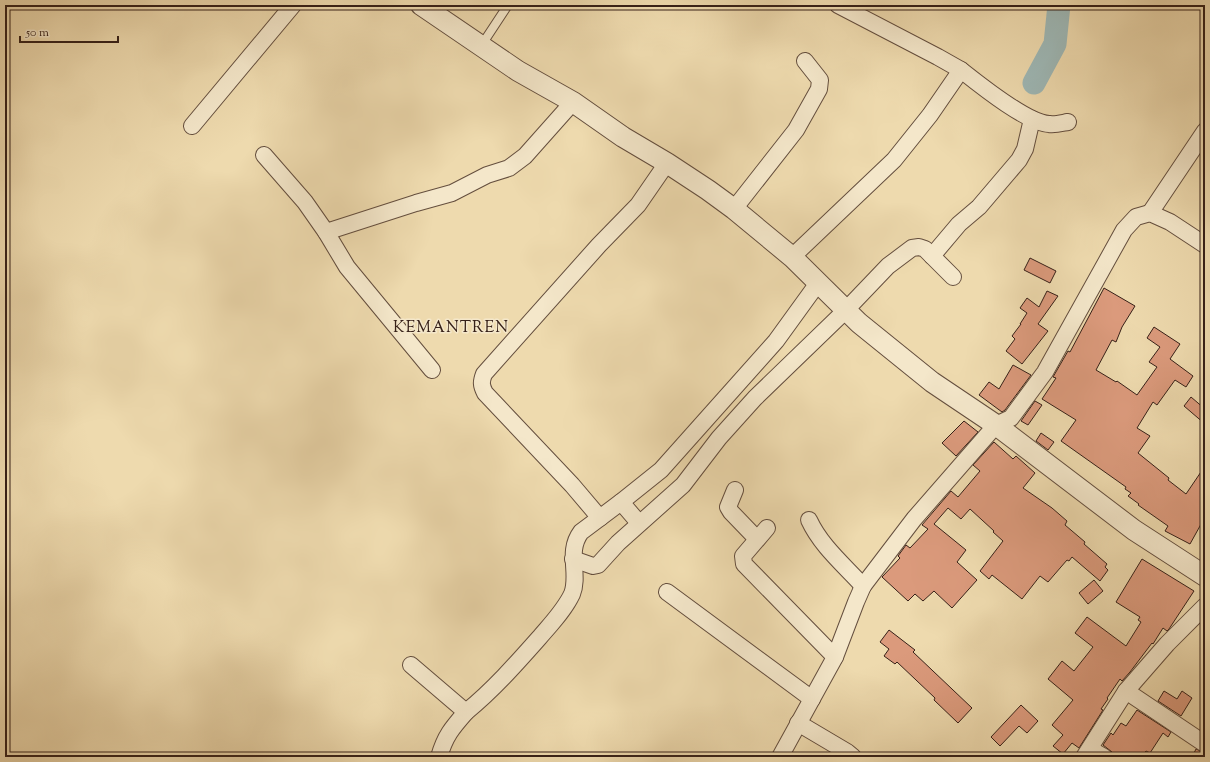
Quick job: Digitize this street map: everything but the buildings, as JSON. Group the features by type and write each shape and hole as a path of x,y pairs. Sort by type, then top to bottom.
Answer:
{"street":[{"path":"192,126 293,5"},
{"path":"420,5 518,71 573,102 623,137 667,163 708,190 734,209 792,257 830,295 877,338 932,382 996,425 1134,530 1205,576"},
{"path":"838,5 938,56 961,70 1016,111 1032,119 1049,124 1068,122"},
{"path":"734,209 796,130 819,89 820,80 805,61"},
{"path":"792,257 894,160 930,115 961,70"},
{"path":"326,232 452,193 509,168 526,156 573,102"},
{"path":"932,256 959,224 979,207 1022,155 1032,119"},
{"path":"1150,213 1205,131"},
{"path":"264,155 305,202 348,267 432,370"},
{"path":"600,518 572,485 485,393 482,386 482,381 484,374 572,274 599,244 638,205 667,163"},
{"path":"780,757 835,657 863,586 914,519 996,425 1011,418 1045,372 1124,230 1136,217 1150,213 1170,222 1205,245"},
{"path":"582,562 598,565 618,543 631,513 671,477 719,438 755,382 776,341 830,295 888,266 912,248 919,247 925,249 953,277"},
{"path":"439,757 449,732 466,712 490,692 553,622 565,605 571,595 582,562 576,538 581,532 600,518 631,513 671,477 830,295"},
{"path":"735,490 728,506 731,512 762,534 743,556 744,564 835,657"},
{"path":"809,520 822,542 863,586"},
{"path":"667,592 812,699"},
{"path":"1104,757 1087,753 1126,691 1167,644 1205,606"},
{"path":"411,666 466,712"},
{"path":"1126,691 1205,744"},
{"path":"798,723 853,757"}],"lane":[{"path":"480,46 508,5"}],"waterway":[{"path":"1034,83 1055,44 1059,5"}],"district":[{"name":"KEMANTREN","path":"451,326"}]}
